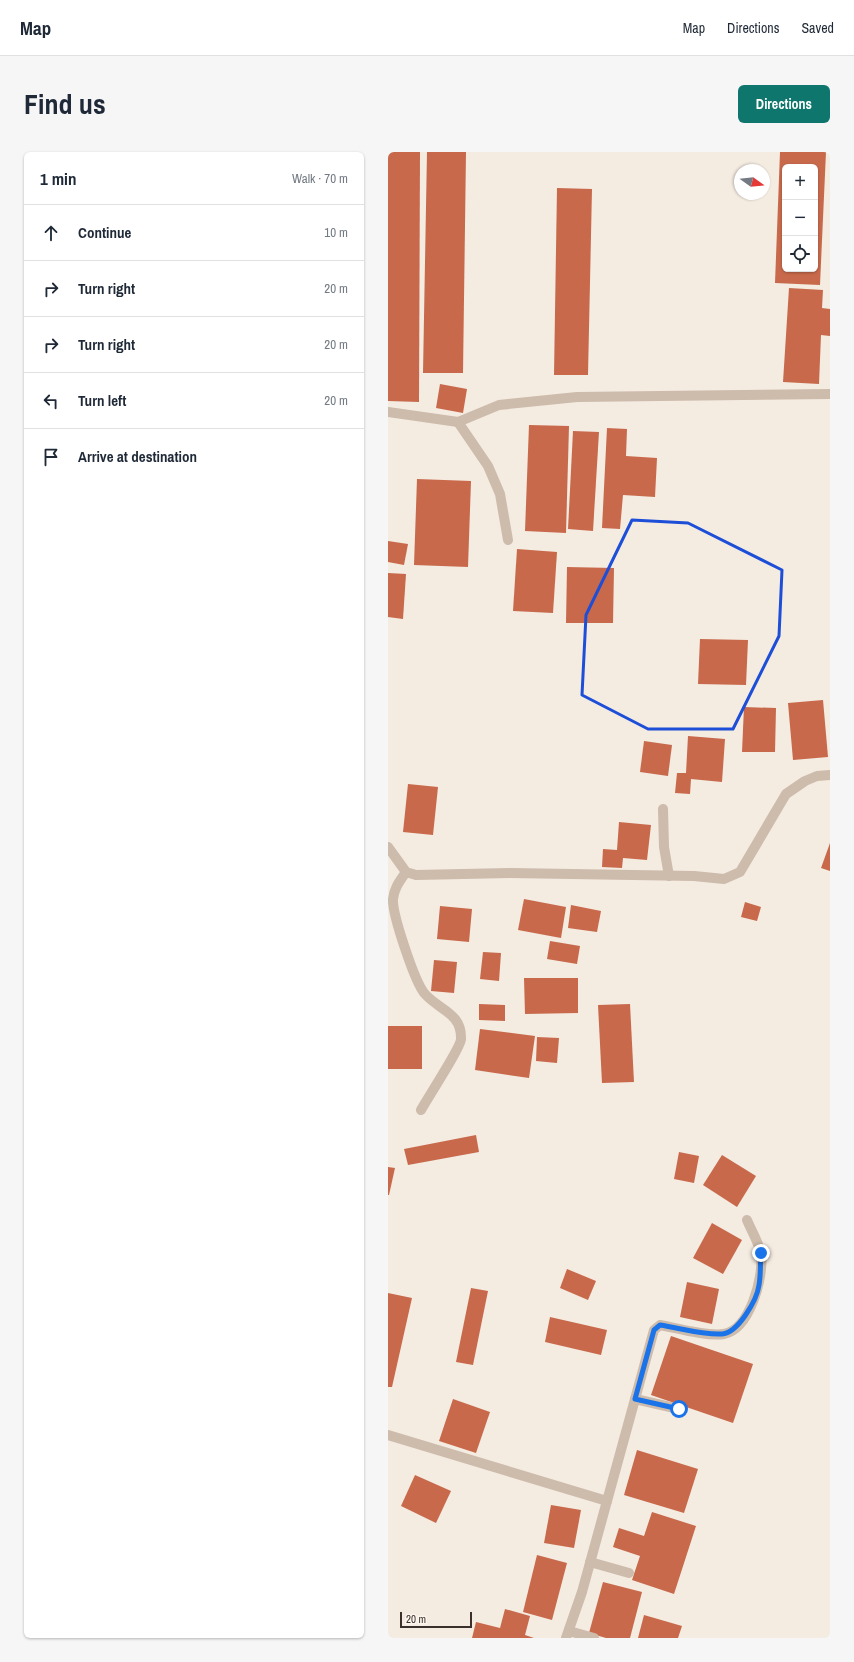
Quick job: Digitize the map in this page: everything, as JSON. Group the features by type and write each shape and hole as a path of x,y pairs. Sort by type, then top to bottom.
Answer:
{"street":[{"path":"388,412 458,422 499,405 577,397 830,394"},
{"path":"458,422 488,466 500,494 508,540"},
{"path":"388,847 406,872 416,875 510,873 669,876 724,879 740,872 786,794 805,780 817,776 830,775"},
{"path":"663,809 664,847 669,876"},
{"path":"406,872 396,887 393,899 395,919 424,994 455,1018 459,1023 461,1040 421,1110"},
{"path":"594,1638 568,1634 590,1562 654,1330 660,1325 702,1333 723,1334 734,1330 748,1313 759,1286 761,1253 747,1220"},
{"path":"635,1399 679,1409"},
{"path":"388,1435 607,1501"},
{"path":"590,1562 629,1573"}],"highlighted area":[{"path":"632,520 688,523 782,570 779,636 733,729 648,729 582,695 586,615"}],"building":[{"path":"388,152 420,152 419,402 388,401"},
{"path":"427,152 466,152 463,373 423,373"},
{"path":"780,152 826,152 820,285 775,283"},
{"path":"557,188 592,189 588,375 554,375"},
{"path":"789,288 823,290 822,308 830,309 830,336 821,335 819,384 783,382"},
{"path":"440,384 467,389 463,413 436,408"},
{"path":"529,425 569,426 566,533 525,531"},
{"path":"607,428 627,429 626,456 657,458 655,497 623,495 620,529 602,528"},
{"path":"573,431 599,432 593,531 568,529"},
{"path":"417,479 471,481 468,567 414,565"},
{"path":"388,541 408,544 404,565 388,562"},
{"path":"517,549 557,552 553,613 513,611"},
{"path":"567,567 614,568 613,623 566,623"},
{"path":"388,573 406,574 403,619 388,617"},
{"path":"700,639 748,640 746,685 698,684"},
{"path":"823,700 828,757 793,760 788,703"},
{"path":"744,707 776,708 775,752 742,752"},
{"path":"688,736 725,739 722,782 691,779 690,794 675,793 677,773 686,773"},
{"path":"644,741 672,745 668,776 640,772"},
{"path":"408,784 438,787 433,835 403,832"},
{"path":"619,822 651,825 647,860 623,858 622,868 602,867 603,849 617,850"},
{"path":"830,843 830,871 821,868"},
{"path":"524,899 566,907 561,938 518,930"},
{"path":"745,902 761,907 757,921 741,917"},
{"path":"571,905 601,911 597,932 568,928"},
{"path":"440,906 472,909 469,942 437,939"},
{"path":"550,941 580,946 577,964 547,959"},
{"path":"483,952 501,953 499,981 480,979"},
{"path":"434,960 457,962 454,993 431,991"},
{"path":"524,978 578,978 578,1013 525,1014"},
{"path":"479,1004 505,1005 505,1021 479,1020"},
{"path":"630,1004 634,1082 602,1083 598,1005"},
{"path":"388,1026 422,1026 422,1069 388,1069"},
{"path":"480,1029 535,1036 529,1078 475,1070"},
{"path":"537,1037 559,1038 557,1063 536,1061"},
{"path":"476,1135 479,1152 408,1165 404,1149"},
{"path":"679,1152 699,1156 694,1183 674,1179"},
{"path":"722,1155 756,1176 737,1207 703,1185"},
{"path":"388,1167 395,1168 389,1195 388,1195"},
{"path":"712,1223 742,1240 723,1274 693,1258"},
{"path":"567,1269 596,1281 588,1300 560,1288"},
{"path":"687,1282 719,1289 712,1324 680,1317"},
{"path":"471,1288 488,1291 473,1365 456,1362"},
{"path":"388,1293 412,1298 392,1387 388,1387"},
{"path":"550,1317 607,1330 601,1355 545,1342"},
{"path":"671,1336 753,1364 733,1423 651,1395"},
{"path":"453,1399 490,1412 476,1453 439,1441"},
{"path":"637,1450 698,1469 684,1513 624,1495"},
{"path":"415,1475 451,1491 436,1523 401,1506"},
{"path":"551,1505 581,1510 574,1548 544,1543"},
{"path":"652,1512 696,1526 674,1594 632,1580 640,1556 613,1547 619,1528 644,1536"},
{"path":"537,1555 567,1563 552,1620 523,1612"},
{"path":"603,1582 642,1592 630,1638 606,1638 589,1633"},
{"path":"505,1609 530,1616 525,1635 534,1638 472,1638 476,1622 500,1628"},
{"path":"644,1615 682,1626 678,1638 638,1638"}],"route":[{"path":"679,1409 635,1399 654,1330 660,1325 702,1333 723,1334 734,1330 748,1313 759,1286 761,1253"}]}
